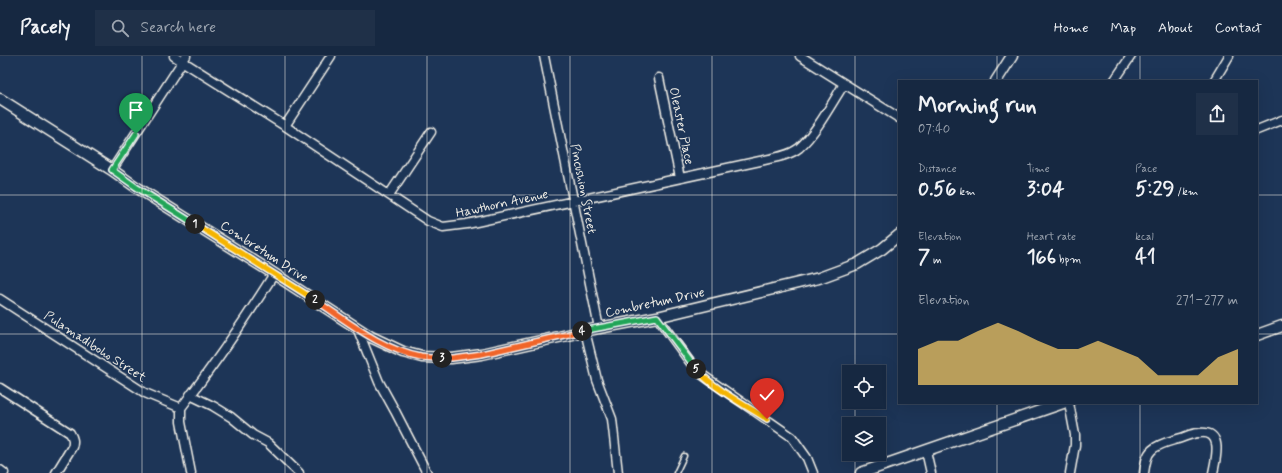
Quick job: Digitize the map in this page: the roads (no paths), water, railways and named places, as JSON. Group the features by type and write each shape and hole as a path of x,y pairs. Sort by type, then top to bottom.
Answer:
{"street":[{"name":"Hawthorn Avenue","path":"174,56 185,59 428,221 443,227 452,227 574,201 760,161 790,153 798,148 821,121 844,84"},
{"path":"285,126 331,56"},
{"name":"Pincushion Street","path":"544,56 599,328"},
{"path":"800,56 898,117"},
{"path":"997,80 1012,56"},
{"path":"1115,80 1131,56"},
{"path":"1215,80 1229,56"},
{"path":"112,170 185,59"},
{"name":"Oleaster Place","path":"659,78 680,178"},
{"name":"Combretum Drive","path":"0,99 274,274 370,338 403,352 422,357 452,358 482,354 599,328 657,317 819,278 857,264 882,249 898,236"},
{"path":"1258,130 1282,120"},
{"path":"389,195 431,132"},
{"path":"191,473 181,422 181,408 210,370 274,274"},
{"name":"Pulamadiboho Street","path":"0,299 145,393 181,408"},
{"path":"657,317 690,362 701,374 792,437 807,458 813,473"},
{"path":"1258,335 1282,326"},
{"path":"358,330 379,382 427,473"},
{"path":"585,331 597,380 612,419 618,473"},
{"path":"0,388 70,433 74,443 56,473"},
{"path":"190,396 213,406 231,417 253,435 268,443 299,473"},
{"path":"861,473 1060,404"},
{"path":"1069,404 1075,435 1075,445 1070,473"},
{"path":"1144,473 1148,455 1152,450 1167,442 1198,432 1210,434 1217,444 1217,453 1213,473"},
{"path":"926,450 931,473"},
{"path":"0,470 4,473"}],"lane":[{"path":"676,473 684,456"}]}
